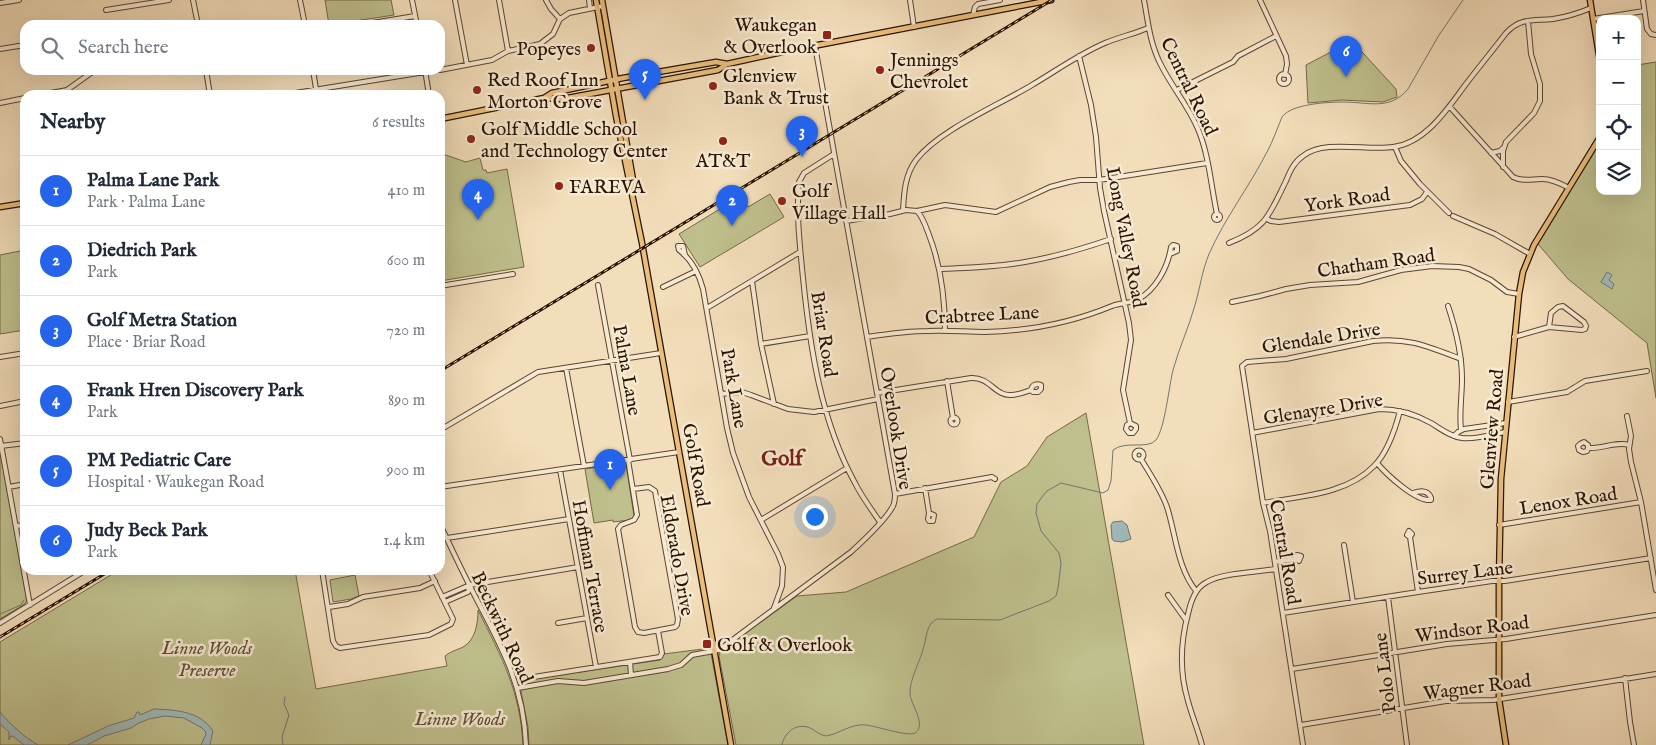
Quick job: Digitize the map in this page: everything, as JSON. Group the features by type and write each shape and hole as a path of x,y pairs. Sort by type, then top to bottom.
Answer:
{"main road":[{"name":"Golf Road","path":"596,0 611,90 629,186 632,190 662,353 731,745"},
{"name":"Golf Road","path":"602,0 634,186 632,190"},
{"path":"544,98 552,93 610,81 716,62 727,64 1051,0"},
{"path":"1590,0 1600,60"},
{"path":"445,118 544,98 561,99 718,70 727,64"},
{"name":"Glenview Road","path":"1506,745 1500,699 1499,525 1505,432 1521,280 1530,254 1596,143"},
{"path":"0,208 20,203"}],"street":[{"path":"0,3 19,0"},
{"path":"106,10 168,0"},
{"path":"193,0 197,20"},
{"path":"300,0 304,20"},
{"path":"412,0 415,20"},
{"path":"455,0 467,65"},
{"path":"499,0 508,50"},
{"path":"546,0 560,19"},
{"path":"589,0 590,8"},
{"path":"910,0 914,27"},
{"path":"974,15 975,7 978,4 1000,0"},
{"name":"Central Road","path":"1144,0 1148,28 1158,59 1191,112 1199,130 1217,214"},
{"path":"1260,0 1286,58 1285,74"},
{"path":"1643,0 1648,31 1656,35"},
{"path":"445,69 492,60 508,50 540,44 553,34 560,19 569,13 603,6"},
{"path":"1229,243 1248,234 1267,219 1292,167 1309,151 1329,148 1394,147 1408,142 1438,121 1506,33 1517,23 1561,17 1591,8"},
{"path":"1593,19 1644,11"},
{"path":"391,20 415,16"},
{"path":"1491,153 1500,151 1503,148 1509,138 1534,113 1540,100 1540,84 1531,54 1528,20"},
{"path":"903,210 904,188 909,171 925,150 959,126 1031,86 1079,56 1104,43 1148,28"},
{"path":"1177,90 1233,62 1238,56 1276,36"},
{"path":"0,50 20,46"},
{"name":"Overlook Drive","path":"518,688 552,681 584,683 675,667 692,656 719,650 851,552 880,522 894,504 895,494 815,46"},
{"name":"Long Valley Road","path":"1079,56 1092,104 1104,211 1125,302 1130,340 1124,394 1130,423"},
{"path":"67,90 88,75"},
{"path":"207,75 209,90"},
{"path":"314,75 316,90 402,75"},
{"path":"426,75 428,90"},
{"path":"0,103 20,99"},
{"path":"1450,107 1503,167 1517,179 1552,180 1568,188"},
{"path":"1394,147 1401,161 1427,192 1451,215 1495,234 1530,254"},
{"path":"1503,148 1503,167"},
{"name":"Briar Road","path":"834,154 804,173 798,188 800,252 810,336 826,410 836,440 847,468 864,499 880,522"},
{"path":"846,221 903,210 917,211 945,205 996,212 1060,184 1080,180 1100,180 1207,163"},
{"name":"York Road","path":"1267,219 1279,222 1410,204 1419,201 1427,192"},
{"path":"917,211 927,229 940,269 945,331"},
{"path":"940,269 995,266 1024,262 1068,253 1111,239"},
{"path":"707,308 800,252"},
{"name":"Crabtree Lane","path":"867,337 908,331 986,332 1054,324 1078,319 1125,302 1136,300 1154,286 1170,254"},
{"name":"Park Lane","path":"685,255 696,271 703,288 727,428 738,467 746,490 783,568 782,586 774,610"},
{"name":"Chatham Road","path":"1232,302 1286,289 1310,285 1358,282 1401,270 1432,266 1454,266 1469,269 1491,280 1507,292 1519,294"},
{"path":"663,286 696,271"},
{"path":"445,285 513,274"},
{"path":"752,281 761,344 774,404"},
{"name":"Palma Lane","path":"598,285 613,360 637,511 636,518 631,522 619,525 618,533 635,627 641,633 658,631"},
{"path":"1448,306 1461,359 1461,430"},
{"path":"1514,337 1549,327 1582,330 1586,326 1584,322 1560,306 1551,312 1549,327"},
{"path":"761,344 810,336"},
{"name":"Glendale Drive","path":"1243,364 1247,362 1286,359 1364,342 1390,340 1421,344 1461,359"},
{"path":"445,427 534,374 662,353"},
{"path":"0,358 20,354"},
{"name":"Central Road","path":"1243,364 1242,370 1263,503 1275,562 1303,745"},
{"path":"566,368 584,466"},
{"path":"1508,402 1561,393 1572,390 1581,383 1590,380 1647,371"},
{"path":"877,393 971,378 980,378 1007,395 1031,390"},
{"path":"947,381 953,418"},
{"path":"722,394 742,392 788,409 814,412 878,399"},
{"path":"0,406 20,402"},
{"name":"Glenayre Drive","path":"1252,433 1371,410 1386,409 1400,411 1425,420 1454,436 1466,438 1505,432"},
{"path":"1263,503 1333,490 1351,483 1373,468 1377,463 1392,436 1400,411"},
{"path":"1627,416 1631,436 1629,446 1631,462 1641,502 1656,590"},
{"path":"1454,436 1461,430 1506,423"},
{"path":"0,439 20,546"},
{"path":"1,446 20,444"},
{"path":"1588,448 1623,444 1629,446"},
{"path":"445,486 679,452"},
{"path":"1141,459 1163,497 1182,563 1196,591"},
{"path":"1377,463 1387,474 1413,493"},
{"path":"760,520 847,468"},
{"name":"Hoffman Terrace","path":"560,470 596,667"},
{"path":"895,494 992,477 995,479"},
{"path":"9,487 20,485"},
{"name":"Eldorado Drive","path":"633,489 649,488 655,492 678,618 675,627 658,631"},
{"path":"925,488 929,513"},
{"name":"Lenox Road","path":"1499,525 1641,502"},
{"path":"447,538 569,519"},
{"path":"16,526 20,526"},
{"name":"Beckwith Road","path":"445,534 501,646 518,688 524,717 526,745"},
{"path":"1410,537 1418,592"},
{"path":"1344,545 1353,602"},
{"name":"Surrey Lane","path":"1282,613 1651,558"},
{"path":"1275,562 1296,559"},
{"path":"442,597 470,585 578,567"},
{"path":"1202,745 1187,700 1182,675 1181,648 1186,620 1196,591 1207,582 1219,578 1276,569"},
{"path":"25,575 30,605"},
{"path":"0,623 78,575"},
{"path":"323,575 333,641 336,646 343,648 429,635 448,626 452,622 432,575"},
{"path":"329,607 348,604 363,597 420,588 435,581"},
{"path":"445,602 468,592 470,585"},
{"path":"1168,595 1186,620"},
{"name":"Polo Lane","path":"1388,597 1407,745"},
{"name":"Windsor Road","path":"1292,669 1656,614"},
{"path":"558,624 587,618"},
{"path":"521,678 660,657 662,653 658,631"},
{"path":"630,662 631,675"},
{"name":"Wagner Road","path":"1301,725 1446,701 1500,699 1656,674"},
{"path":"1625,678 1634,745"}],"green space":[{"path":"325,0 391,0 394,15 362,20 328,20"},
{"path":"1352,41 1396,89 1397,97 1383,102 1342,100 1308,103 1306,65"},
{"path":"1656,62 1656,398 1647,343 1568,279 1538,244 1596,149 1596,195 1641,195 1641,64"},
{"path":"445,155 466,162 480,158 483,170 486,170 487,173 507,169 524,267 445,280"},
{"path":"770,194 784,217 700,267 679,234 741,196 748,207"},
{"path":"20,251 20,331 0,334 0,255"},
{"path":"1086,413 1144,745 736,745 719,656 725,648 797,596 846,592 974,537 1001,482 1027,466 1047,437"},
{"path":"0,447 20,560 20,575 23,575 27,600 25,604 0,619"},
{"path":"626,464 634,516 630,520 594,523 585,469"},
{"name":"Linne Woods Preserve","path":"111,575 296,575 316,689 447,666 445,656 463,647 471,640 477,625 478,610 502,659 514,691 523,745 0,745 0,642"},
{"path":"355,575 359,596 333,602 330,580"},
{"path":"710,648 728,745 529,745 528,727 519,681 660,660 664,654"}],"water":[{"path":"1607,272 1612,275 1609,280 1614,284 1612,289 1601,282"},
{"path":"1122,521 1127,525 1131,539 1122,542 1114,541 1112,539 1111,525 1113,522"},
{"path":"154,709 179,711 201,719 213,731 210,745 201,745 206,734 202,728 184,718 165,716 149,719 131,728 104,736 87,745 68,745 108,726 134,718 137,712 140,715"},
{"path":"0,712 27,738 38,745 24,745 13,736 9,740 9,732 0,724"}],"waterway":[{"path":"782,745 783,740 792,729 802,726 826,736 861,725 906,734 915,733 918,729 919,720 911,699 910,688 927,632 932,622 937,619 1000,620 1049,601 1056,596 1061,563 1059,553 1041,531 1036,513 1037,504 1047,491 1061,483 1103,493 1108,490 1111,481 1113,450 1118,447 1152,443 1156,440 1162,426 1173,370 1193,313 1209,254 1222,228 1267,152 1282,117 1293,109 1310,105 1344,102 1378,104 1386,103 1401,96 1408,89 1439,35 1463,0"},
{"path":"0,614 21,605 24,600"},
{"path":"283,745 282,737 289,715 284,704 285,697"}],"railway":[{"path":"445,368 1052,0"},
{"path":"0,637 103,575"}],"place":[{"name":"Waukegan & Overlook","path":"827,35"},
{"name":"Popeyes","path":"591,48"},
{"name":"Jennings Chevrolet","path":"880,70"},
{"name":"Judy Beck Park","path":"1346,77"},
{"name":"Glenview Bank & Trust","path":"713,86"},
{"name":"Red Roof Inn Morton Grove","path":"477,90"},
{"name":"PM Pediatric Care","path":"645,100"},
{"name":"Golf Middle School and Technology Center","path":"471,139"},
{"name":"AT&T","path":"723,141"},
{"name":"Golf Metra Station","path":"802,157"},
{"name":"FAREVA","path":"559,186"},
{"name":"Golf Village Hall","path":"782,201"},
{"name":"Frank Hren Discovery Park","path":"478,220"},
{"name":"Diedrich Park","path":"732,226"},
{"name":"Palma Lane Park","path":"610,490"},
{"name":"Golf & Overlook","path":"707,644"}],"district":[{"name":"Golf","path":"782,458"}],"park label":[{"name":"Linne Woods","path":"460,718"}]}
